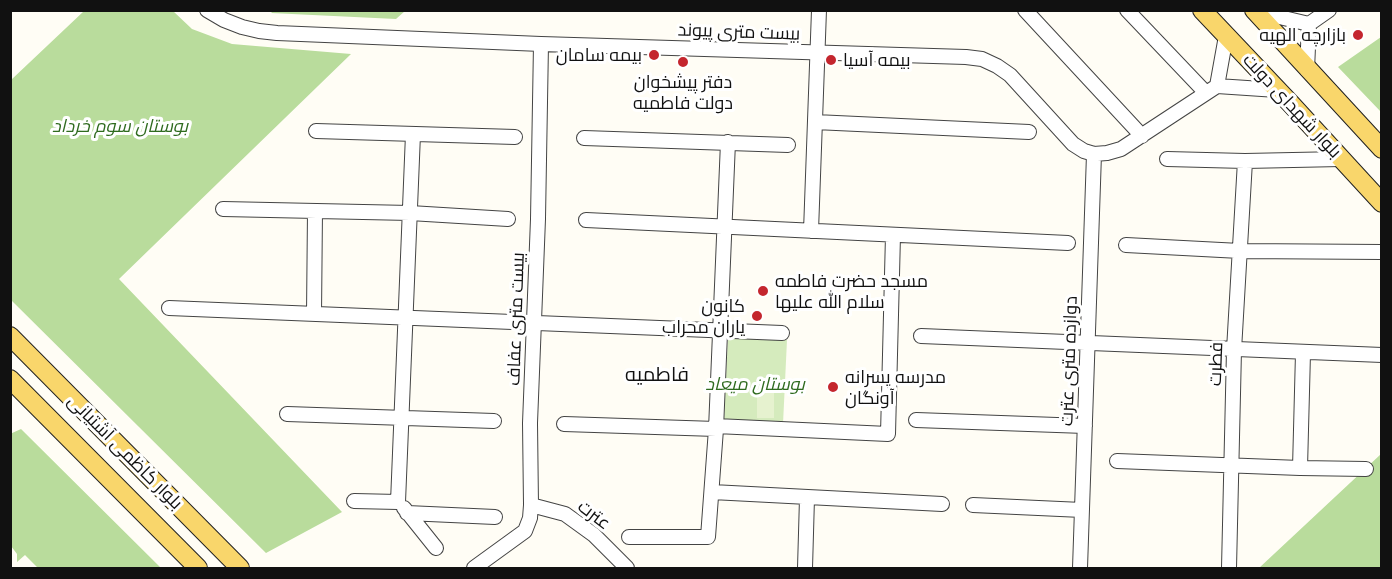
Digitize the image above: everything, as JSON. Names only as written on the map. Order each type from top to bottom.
[{"type":"main road","name":"بلوار شهدای دولت","points":[[1202,10],[1382,203]]},
{"type":"main road","name":"بلوار شهدای دولت","points":[[1254,11],[1382,149]]},
{"type":"main road","name":"بلوار کاظمی آشتیانی","points":[[10,336],[240,568]]},
{"type":"main road","name":"بلوار کاظمی آشتیانی","points":[[10,379],[198,568]]},
{"type":"street","name":"بیست متری پیوند","points":[[207,10],[242,27],[277,33],[982,59],[1010,75],[1073,144],[1094,154]]},
{"type":"street","points":[[811,231],[819,10]]},
{"type":"street","points":[[1025,10],[1142,136]]},
{"type":"street","points":[[1127,10],[1212,90]]},
{"type":"street","points":[[1254,11],[1309,24],[1329,10]]},
{"type":"street","points":[[1308,70],[1309,24]]},
{"type":"street","points":[[1212,90],[1226,36]]},
{"type":"street","name":"بیست متری عفاف","points":[[474,568],[525,531],[530,518],[530,423],[539,196],[541,44]]},
{"type":"street","points":[[1094,154],[1121,149],[1212,90],[1277,90]]},
{"type":"street","points":[[815,122],[1029,132]]},
{"type":"street","points":[[316,131],[515,137]]},
{"type":"street","points":[[413,134],[402,418],[403,507],[436,548]]},
{"type":"street","points":[[585,138],[788,145]]},
{"type":"street","points":[[629,537],[708,537],[721,330],[728,142]]},
{"type":"street","name":"دوازده متری عترت","points":[[1080,568],[1094,154]]},
{"type":"street","points":[[1167,159],[1245,161],[1341,159]]},
{"type":"street","name":"فطرت","points":[[1229,568],[1234,350],[1245,161]]},
{"type":"street","points":[[223,209],[410,213],[508,219]]},
{"type":"street","points":[[314,314],[315,211]]},
{"type":"street","points":[[586,220],[1068,243]]},
{"type":"street","points":[[564,424],[888,434],[893,235]]},
{"type":"street","points":[[1126,245],[1240,252],[1382,252]]},
{"type":"street","points":[[169,308],[782,333]]},
{"type":"street","points":[[921,336],[1382,355]]},
{"type":"street","points":[[1300,468],[1303,353]]},
{"type":"street","points":[[287,414],[494,421]]},
{"type":"street","points":[[916,420],[1085,426]]},
{"type":"street","points":[[1117,461],[1366,469]]},
{"type":"street","points":[[712,492],[942,504]]},
{"type":"street","points":[[805,568],[807,498]]},
{"type":"street","points":[[354,501],[495,517]]},
{"type":"street","name":"عترت","points":[[531,505],[565,514],[594,536],[627,568]]},
{"type":"street","points":[[973,505],[1082,510]]},
{"type":"green space","points":[[274,10],[405,11],[396,19],[271,13]]},
{"type":"green space","name":"بوستان سوم خرداد","points":[[84,11],[173,11],[192,29],[232,44],[351,54],[119,279],[342,512],[266,553],[11,300],[11,80]]},
{"type":"green space","points":[[1381,37],[1381,112],[1338,67]]},
{"type":"green space","name":"بوستان میعاد","points":[[728,337],[787,340],[783,424],[724,421]]},
{"type":"green space","points":[[757,387],[774,387],[774,418],[757,418]]},
{"type":"green space","points":[[21,429],[161,568],[38,568],[25,555],[17,562],[17,554],[11,546],[10,434]]},
{"type":"green space","points":[[1381,454],[1381,568],[1259,568]]},
{"type":"place","name":"بازارچه الهیه","points":[[1358,35]]},
{"type":"place","name":"بیمه سامان","points":[[654,55]]},
{"type":"place","name":"بیمه آسیا","points":[[831,60]]},
{"type":"place","name":"دفتر پیشخوان دولت فاطمیه","points":[[683,62]]},
{"type":"place","name":"مسجد حضرت فاطمه سلام الله علیها","points":[[763,291]]},
{"type":"place","name":"کانون یاران محراب","points":[[757,316]]},
{"type":"place","name":"مدرسه پسرانه آونگان","points":[[833,387]]},
{"type":"district","name":"فاطمیه","points":[[657,375]]}]
